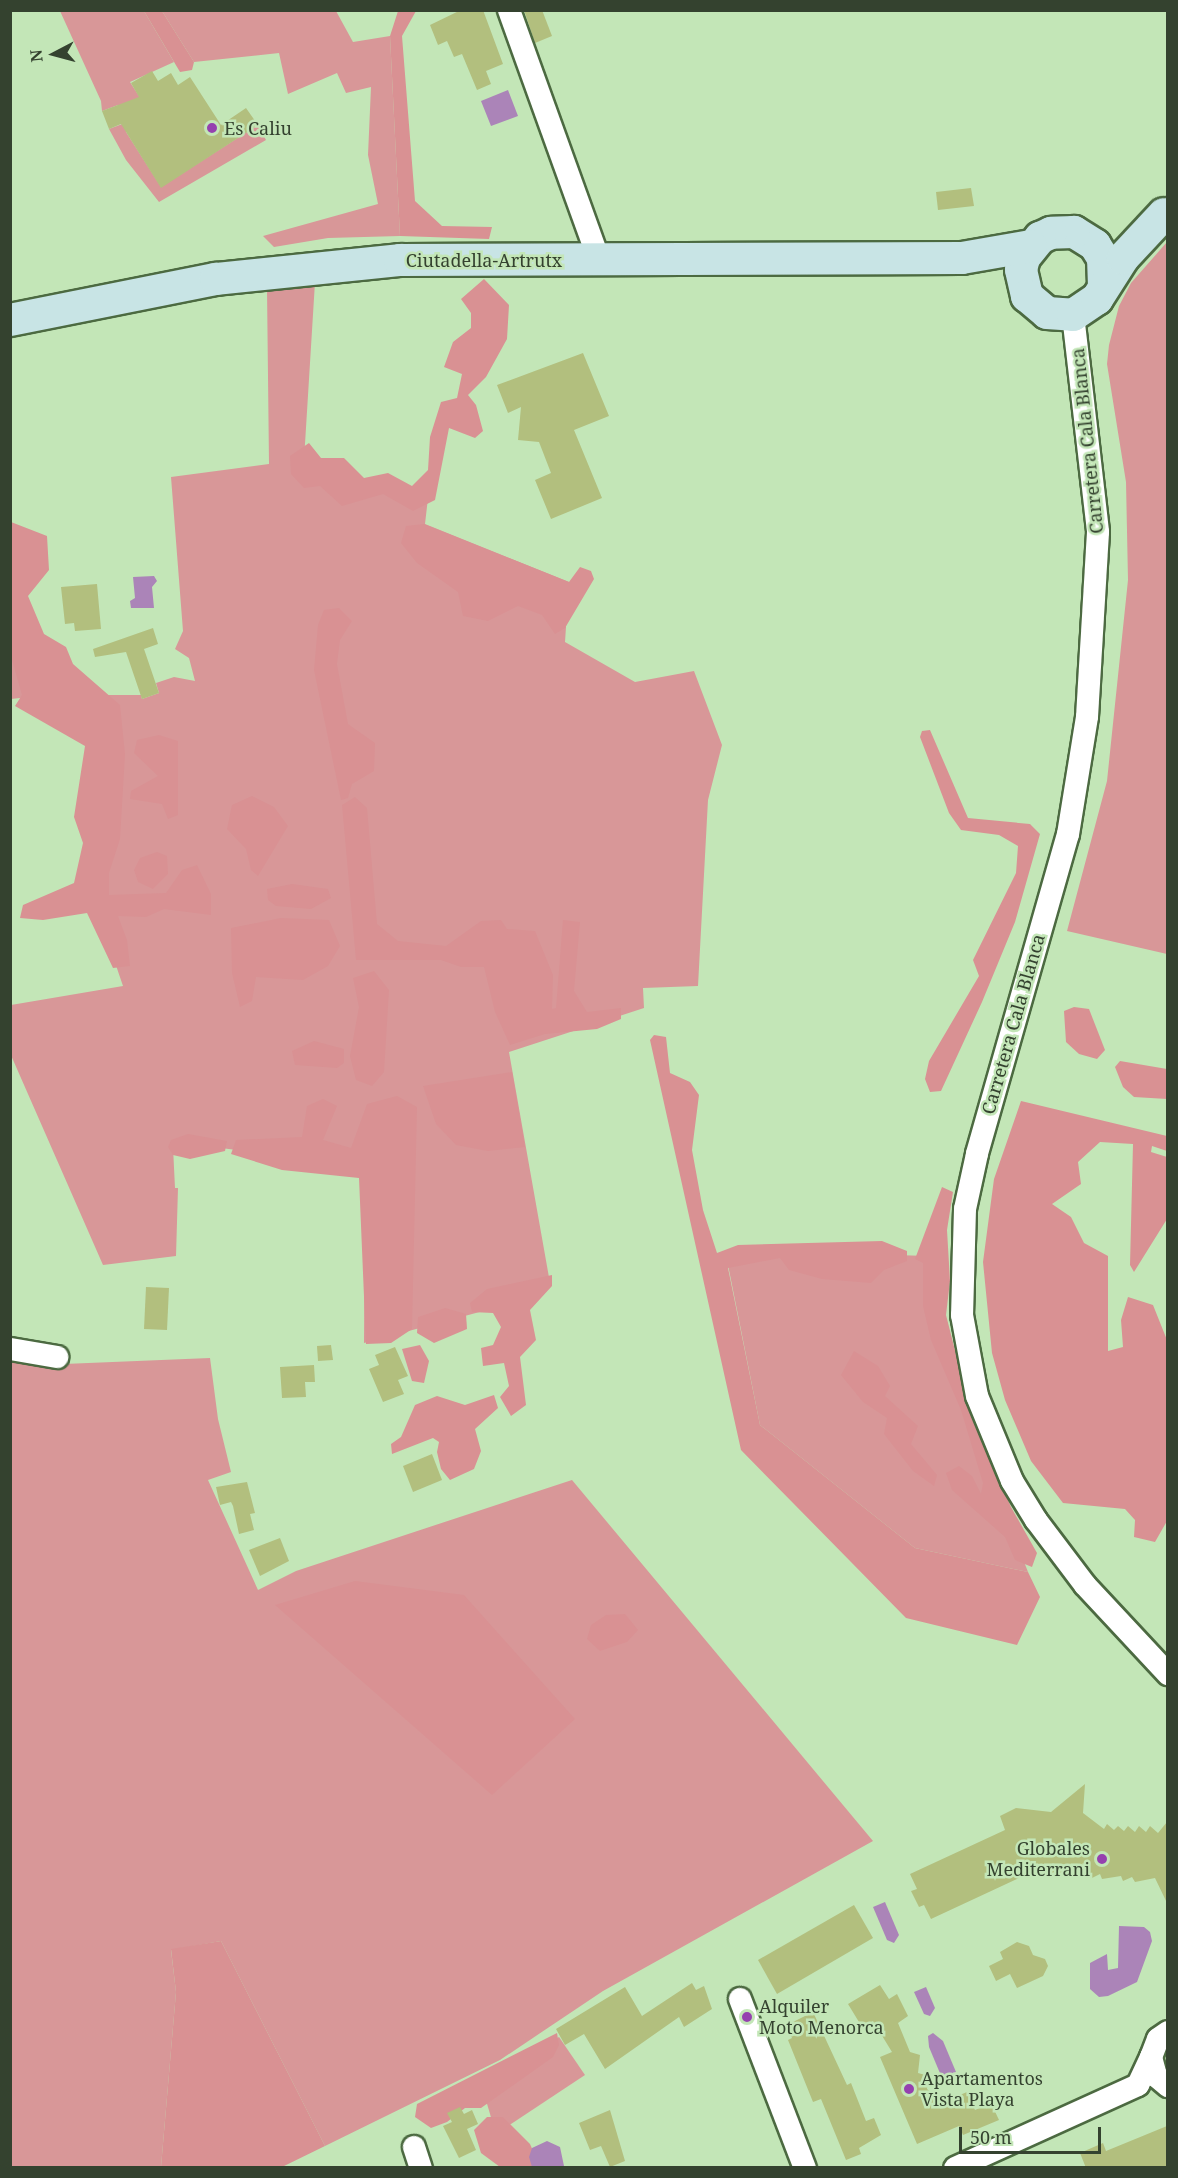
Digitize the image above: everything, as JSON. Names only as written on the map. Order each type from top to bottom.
[{"type":"main road","points":[[962,258],[1031,246],[1051,233],[1063,231],[1084,236],[1117,233],[1166,213]]},
{"type":"main road","points":[[1031,246],[1021,270],[1022,284],[1027,296],[1047,313],[1073,315],[1087,309],[1123,258],[1166,213]]},
{"type":"main road","points":[[1084,236],[1103,258],[1104,286]]},
{"type":"main road","name":"Ciutadella-Artrutx","points":[[10,320],[260,272],[400,260],[962,258]]},
{"type":"main road","points":[[962,258],[1022,284]]},
{"type":"street","points":[[509,10],[599,260]]},
{"type":"street","name":"Carretera Cala Blanca","points":[[1073,315],[1098,532],[1085,740],[1068,834],[976,1154],[965,1209],[962,1315],[977,1396],[1012,1481],[1036,1520],[1085,1585],[1167,1674]]},
{"type":"street","points":[[10,1349],[57,1357]]},
{"type":"street","points":[[740,1999],[805,2168]]},
{"type":"street","points":[[955,2168],[1138,2085],[1158,2039],[1167,2032]]},
{"type":"street","points":[[1151,2058],[1156,2076],[1167,2086]]},
{"type":"shaded area","points":[[60,11],[144,11],[174,62],[130,82],[151,115],[126,132],[161,187],[258,125],[266,140],[159,202],[126,160],[109,129],[125,123],[118,105],[102,111],[101,101]]},
{"type":"shaded area","points":[[144,11],[162,11],[194,62],[192,70],[180,72]]},
{"type":"shaded area","points":[[162,11],[336,11],[353,42],[390,36],[400,236],[328,238],[274,247],[263,236],[378,204],[368,155],[371,87],[346,93],[337,73],[288,94],[279,53],[194,62]]},
{"type":"shaded area","points":[[398,11],[416,11],[402,36],[415,201],[442,226],[492,227],[489,239],[400,236],[390,36]]},
{"type":"shaded area","points":[[508,90],[518,116],[491,126],[481,101]]},
{"type":"shaded area","points":[[1167,242],[1167,954],[1067,931],[1107,781],[1128,580],[1126,482],[1107,364],[1109,345],[1119,306],[1131,283]]},
{"type":"shaded area","points":[[484,279],[509,305],[507,339],[486,377],[468,395],[476,405],[483,431],[475,438],[449,428],[435,500],[413,511],[383,494],[342,506],[320,486],[304,488],[291,474],[290,456],[309,443],[321,458],[344,458],[364,478],[388,473],[412,486],[428,470],[430,437],[441,402],[457,398],[462,374],[444,367],[453,342],[471,328],[471,313],[461,299]]},
{"type":"shaded area","points":[[315,282],[304,460],[428,498],[425,524],[569,582],[565,642],[635,682],[694,671],[722,745],[708,800],[698,986],[643,988],[644,1008],[509,1052],[550,1283],[487,1310],[364,1343],[365,1166],[221,1148],[173,1147],[175,1188],[178,1188],[176,1256],[103,1265],[10,1053],[11,1005],[123,986],[93,898],[101,721],[29,697],[11,699],[10,600],[89,695],[141,695],[142,699],[159,693],[156,683],[174,677],[195,681],[189,658],[175,649],[183,631],[171,477],[269,464],[267,289]]},
{"type":"shaded area","points":[[11,522],[47,536],[49,570],[28,596],[44,634],[66,647],[73,664],[120,705],[125,754],[120,839],[109,873],[109,895],[166,893],[182,870],[197,865],[211,894],[211,915],[164,909],[146,917],[118,916],[127,940],[130,966],[113,968],[87,913],[43,920],[20,918],[23,905],[74,883],[83,843],[74,817],[85,746],[15,706],[22,695],[11,656]]},
{"type":"shaded area","points":[[424,524],[569,582],[580,567],[591,571],[594,579],[565,628],[555,634],[542,615],[518,606],[488,621],[463,616],[458,592],[417,563],[401,543],[406,526]]},
{"type":"shaded area","points":[[154,576],[157,581],[152,587],[154,608],[131,608],[130,601],[135,598],[133,577]]},
{"type":"shaded area","points":[[339,608],[352,621],[340,640],[337,664],[348,724],[375,743],[374,771],[352,784],[348,798],[341,800],[314,670],[318,625],[324,610]]},
{"type":"shaded area","points":[[930,730],[968,818],[1030,824],[1040,834],[1015,922],[982,1002],[941,1091],[930,1092],[925,1079],[929,1061],[979,976],[973,960],[1016,873],[1018,846],[999,835],[961,830],[949,813],[920,737],[922,731]]},
{"type":"shaded area","points":[[159,735],[178,741],[178,815],[168,819],[162,804],[130,799],[131,791],[158,776],[134,753],[137,740]]},
{"type":"shaded area","points":[[252,796],[274,807],[288,826],[258,876],[251,870],[246,849],[227,829],[232,805]]},
{"type":"shaded area","points":[[355,797],[367,808],[377,924],[398,941],[446,946],[481,921],[501,920],[507,929],[535,931],[553,975],[552,1009],[556,1008],[563,920],[580,922],[574,991],[587,1012],[621,1008],[621,1019],[597,1029],[545,1034],[510,1045],[495,1012],[484,967],[461,967],[441,960],[356,960],[342,805]]},
{"type":"shaded area","points":[[157,852],[167,856],[168,874],[153,889],[138,882],[134,870],[140,858]]},
{"type":"shaded area","points":[[292,884],[328,889],[331,898],[311,909],[276,906],[268,900],[267,889]]},
{"type":"shaded area","points":[[281,918],[329,920],[340,946],[328,966],[303,980],[256,977],[252,1001],[240,1007],[232,973],[231,928]]},
{"type":"shaded area","points":[[374,971],[389,990],[384,1072],[372,1086],[356,1080],[350,1056],[359,1007],[353,978]]},
{"type":"shaded area","points":[[1074,1007],[1089,1009],[1105,1050],[1097,1059],[1079,1054],[1066,1042],[1064,1011]]},
{"type":"shaded area","points":[[654,1035],[666,1037],[670,1073],[690,1082],[699,1095],[692,1150],[703,1210],[717,1253],[738,1245],[882,1241],[907,1251],[907,1261],[884,1270],[871,1283],[822,1279],[789,1270],[780,1258],[728,1268],[760,1425],[915,1548],[1028,1572],[1040,1597],[1017,1645],[906,1618],[741,1450],[650,1040]]},
{"type":"shaded area","points":[[314,1041],[344,1049],[344,1063],[337,1068],[295,1065],[292,1051]]},
{"type":"shaded area","points":[[1120,1061],[1167,1069],[1167,1099],[1134,1097],[1123,1087],[1115,1067]]},
{"type":"shaded area","points":[[512,1072],[525,1147],[488,1151],[456,1145],[436,1124],[423,1086]]},
{"type":"shaded area","points":[[397,1096],[417,1107],[412,1329],[391,1343],[366,1344],[359,1178],[282,1170],[231,1154],[236,1140],[302,1137],[307,1106],[323,1099],[337,1106],[323,1140],[351,1148],[367,1104]]},
{"type":"shaded area","points":[[1021,1101],[1167,1136],[1167,1151],[1152,1146],[1151,1152],[1167,1157],[1167,1219],[1134,1272],[1130,1265],[1133,1144],[1100,1142],[1078,1162],[1081,1184],[1052,1204],[1071,1217],[1084,1243],[1108,1256],[1108,1351],[1123,1347],[1121,1320],[1128,1297],[1153,1305],[1167,1340],[1167,1521],[1155,1542],[1134,1537],[1135,1520],[1125,1509],[1063,1503],[1031,1461],[1005,1400],[992,1353],[983,1262],[994,1179]]},
{"type":"shaded area","points":[[188,1134],[227,1141],[225,1151],[190,1159],[173,1155],[168,1147],[171,1140]]},
{"type":"shaded area","points":[[942,1187],[953,1192],[947,1230],[950,1281],[946,1315],[973,1421],[1011,1507],[1037,1553],[1032,1567],[1015,1560],[1005,1537],[952,1490],[946,1473],[959,1466],[972,1476],[981,1494],[983,1483],[961,1410],[931,1340],[923,1306],[923,1263],[915,1259]]},
{"type":"shaded area","points":[[725,1250],[928,1256],[928,1314],[1028,1572],[915,1548],[760,1425]]},
{"type":"shaded area","points":[[552,1275],[552,1286],[530,1310],[536,1340],[520,1357],[526,1405],[511,1416],[500,1397],[509,1386],[504,1363],[483,1366],[481,1348],[493,1345],[501,1327],[493,1313],[472,1312],[470,1303],[487,1289]]},
{"type":"shaded area","points":[[445,1308],[466,1314],[467,1329],[434,1343],[417,1333],[418,1317]]},
{"type":"shaded area","points":[[420,1345],[429,1361],[424,1383],[412,1381],[402,1349]]},
{"type":"shaded area","points":[[854,1351],[878,1366],[890,1386],[885,1396],[918,1426],[911,1444],[937,1475],[934,1486],[913,1471],[884,1434],[887,1418],[863,1402],[841,1375]]},
{"type":"shaded area","points":[[10,1358],[42,1361],[54,1370],[64,1364],[210,1358],[218,1419],[231,1472],[208,1480],[258,1590],[296,1571],[572,1480],[873,1841],[603,1991],[500,2060],[325,2146],[221,1941],[171,1950],[176,1992],[161,2167],[11,2167]]},
{"type":"shaded area","points":[[494,1395],[498,1408],[475,1429],[481,1451],[474,1469],[450,1480],[441,1469],[437,1452],[439,1442],[433,1438],[392,1454],[391,1444],[401,1437],[415,1405],[437,1396],[465,1405]]},
{"type":"shaded area","points":[[355,1581],[464,1595],[575,1719],[492,1795],[275,1605]]},
{"type":"shaded area","points":[[625,1614],[638,1630],[627,1642],[600,1651],[587,1639],[591,1625],[606,1615]]},
{"type":"shaded area","points":[[885,1902],[899,1935],[894,1943],[887,1940],[873,1907]]},
{"type":"shaded area","points":[[1119,1926],[1144,1927],[1150,1932],[1152,1941],[1137,1982],[1108,1996],[1099,1997],[1090,1989],[1090,1963],[1107,1954],[1108,1970],[1118,1968]]},
{"type":"shaded area","points":[[221,1941],[325,2146],[282,2167],[161,2167],[176,1992],[171,1949]]},
{"type":"shaded area","points":[[926,1987],[935,2008],[930,2016],[924,2014],[914,1992]]},
{"type":"shaded area","points":[[557,2033],[559,2045],[553,2057],[481,2108],[465,2108],[447,2122],[431,2128],[415,2117],[417,2104]]},
{"type":"shaded area","points":[[933,2033],[943,2041],[956,2072],[942,2078],[929,2047],[928,2036]]},
{"type":"shaded area","points":[[559,2037],[585,2075],[496,2134],[482,2087]]},
{"type":"shaded area","points":[[487,2117],[503,2117],[530,2144],[537,2160],[533,2167],[500,2167],[481,2153],[474,2130]]},
{"type":"shaded area","points":[[547,2141],[560,2147],[564,2166],[573,2167],[532,2167],[529,2157],[532,2148]]},
{"type":"building","points":[[461,10],[483,10],[503,64],[486,71],[491,84],[477,90],[462,54],[454,57],[447,41],[438,45],[430,25]]},
{"type":"building","points":[[524,10],[542,10],[552,36],[535,43]]},
{"type":"building","points":[[152,71],[158,81],[171,73],[178,85],[190,77],[221,125],[246,108],[258,125],[161,188],[121,124],[109,129],[102,111],[139,97],[131,83]]},
{"type":"building","points":[[971,188],[974,206],[938,210],[936,192]]},
{"type":"building","points":[[583,353],[609,416],[574,430],[602,498],[551,519],[535,480],[551,473],[539,442],[518,440],[521,407],[508,413],[497,385]]},
{"type":"building","points":[[97,584],[101,629],[75,631],[74,623],[65,624],[61,587]]},
{"type":"building","points":[[153,628],[158,644],[144,649],[159,693],[142,699],[126,652],[95,657],[93,649]]},
{"type":"building","points":[[146,1287],[169,1288],[167,1330],[144,1329]]},
{"type":"building","points":[[331,1345],[333,1360],[318,1361],[317,1346]]},
{"type":"building","points":[[395,1347],[408,1376],[398,1380],[404,1394],[383,1402],[369,1369],[379,1365],[375,1355]]},
{"type":"building","points":[[314,1365],[315,1382],[305,1382],[306,1397],[282,1398],[280,1367]]},
{"type":"building","points":[[432,1454],[442,1480],[413,1492],[403,1466]]},
{"type":"building","points":[[247,1482],[255,1513],[250,1514],[254,1530],[239,1534],[233,1506],[231,1502],[220,1505],[216,1487]]},
{"type":"building","points":[[280,1538],[289,1561],[260,1576],[249,1550]]},
{"type":"building","name":"Globales Mediterrani","points":[[1085,1784],[1083,1813],[1104,1829],[1107,1824],[1114,1830],[1118,1826],[1124,1831],[1128,1826],[1135,1832],[1139,1826],[1146,1832],[1150,1826],[1158,1833],[1167,1822],[1167,1903],[1155,1878],[1135,1882],[1132,1877],[1123,1881],[1121,1876],[1102,1879],[1100,1874],[1092,1878],[1090,1873],[1081,1877],[1078,1872],[1071,1876],[1068,1872],[1059,1876],[1057,1871],[1049,1875],[1046,1870],[1038,1874],[1036,1870],[931,1919],[924,1905],[919,1907],[911,1891],[917,1889],[910,1874],[1005,1830],[1000,1816],[1016,1808],[1051,1812]]},
{"type":"building","points":[[854,1905],[873,1938],[777,1994],[758,1960]]},
{"type":"building","points":[[1017,1942],[1029,1946],[1033,1955],[1045,1959],[1048,1966],[1043,1976],[1017,1988],[1010,1974],[996,1981],[989,1966],[1003,1959],[1000,1952]]},
{"type":"building","points":[[692,1983],[696,1990],[704,1986],[712,2009],[684,2027],[679,2017],[605,2069],[584,2034],[565,2045],[556,2029],[625,1987],[642,2016]]},
{"type":"building","points":[[880,1985],[889,1999],[897,1994],[908,2016],[898,2023],[910,2052],[920,2055],[918,2073],[929,2076],[927,2089],[943,2102],[967,2092],[975,2110],[991,2103],[999,2120],[963,2135],[959,2126],[917,2144],[880,2057],[892,2052],[873,2021],[862,2027],[848,2004]]},
{"type":"building","points":[[813,2012],[847,2085],[851,2083],[866,2121],[874,2118],[881,2135],[859,2148],[861,2154],[846,2160],[821,2099],[813,2102],[788,2040],[792,2038],[787,2025]]},
{"type":"building","points":[[460,2107],[464,2114],[472,2110],[478,2124],[467,2129],[476,2150],[459,2158],[443,2126],[452,2122],[447,2113]]},
{"type":"building","points":[[610,2110],[625,2161],[610,2167],[601,2146],[590,2150],[579,2123]]},
{"type":"building","points":[[1167,2126],[1167,2168],[1086,2168],[1080,2153],[1103,2143],[1106,2151]]},
{"type":"place","name":"Es Caliu","points":[[212,128]]},
{"type":"place","name":"Globales Mediterrani","points":[[1102,1859]]},
{"type":"place","name":"Alquiler Moto Menorca","points":[[747,2017]]},
{"type":"place","name":"Apartamentos Vista Playa","points":[[909,2089]]}]
